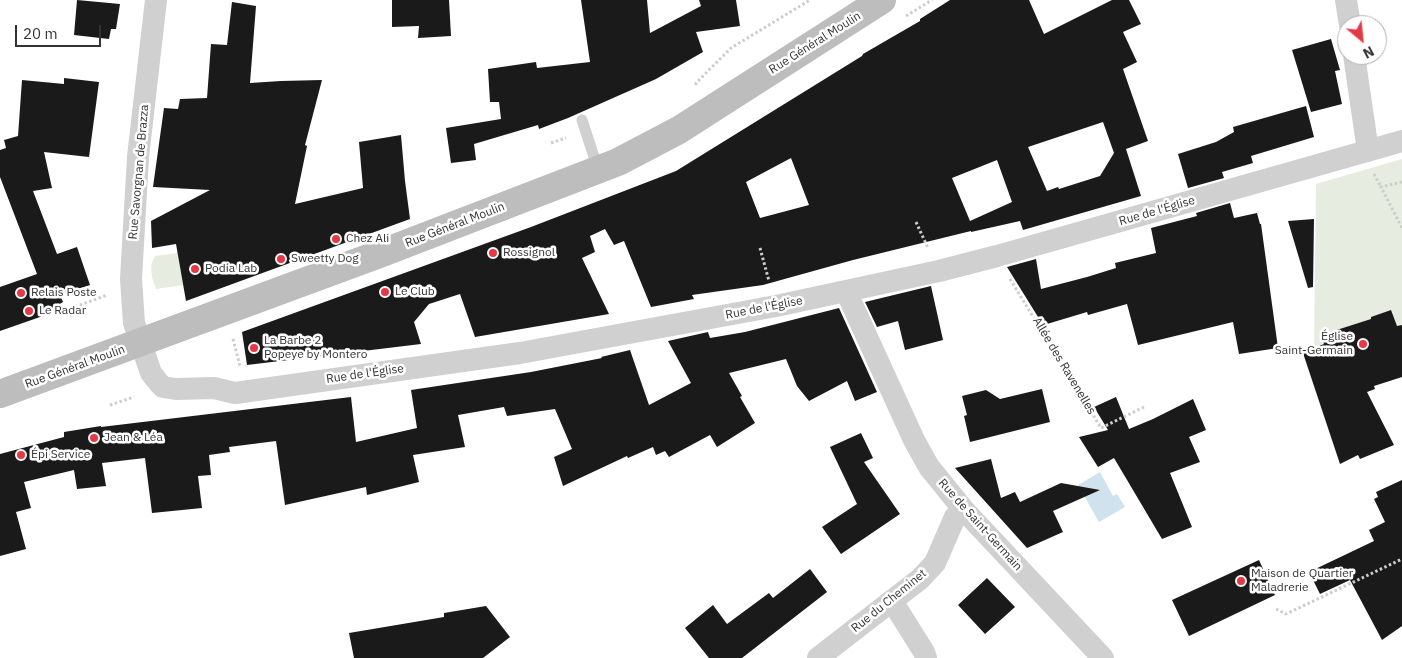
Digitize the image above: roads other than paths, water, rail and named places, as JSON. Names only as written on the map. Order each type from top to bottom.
[{"type":"main road","name":"Rue Général Moulin","points":[[0,394],[382,253],[618,162],[679,130],[882,0]]},
{"type":"street","name":"Rue Savorgnan de Brazza","points":[[141,343],[134,323],[131,280],[138,157],[156,0]]},
{"type":"street","points":[[1346,0],[1348,15]]},
{"type":"street","points":[[1355,65],[1368,151]]},
{"type":"street","name":"Rue de l'Église","points":[[141,343],[151,373],[163,387],[176,389],[214,388],[235,392],[520,353],[767,308],[938,271],[1402,141]]},
{"type":"street","name":"Rue de Saint-Germain","points":[[847,291],[914,440],[929,467],[963,509],[1103,658]]},
{"type":"street","name":"Rue du Cheminet","points":[[818,658],[920,579],[935,563],[955,517],[963,509]]},
{"type":"street","points":[[892,601],[926,658]]},
{"type":"lane","points":[[582,120],[598,169]]},
{"type":"water","points":[[1100,472],[1113,496],[1117,494],[1125,507],[1099,522],[1078,485]]},
{"type":"place","name":"Chez Ali","points":[[336,239]]},
{"type":"place","name":"Rossignol","points":[[493,253]]},
{"type":"place","name":"Sweetty Dog","points":[[281,259]]},
{"type":"place","name":"Podia Lab","points":[[195,269]]},
{"type":"place","name":"Le Club","points":[[385,292]]},
{"type":"place","name":"Relais Poste","points":[[21,293]]},
{"type":"place","name":"Le Radar","points":[[29,311]]},
{"type":"place","name":"Église Saint-Germain","points":[[1363,344]]},
{"type":"place","name":"La Barbe 2 Popeye by Montero","points":[[254,348]]},
{"type":"place","name":"Jean & Léa","points":[[94,438]]},
{"type":"place","name":"Épi Service","points":[[21,455]]},
{"type":"place","name":"Maison de Quartier Maladrerie","points":[[1241,581]]}]
